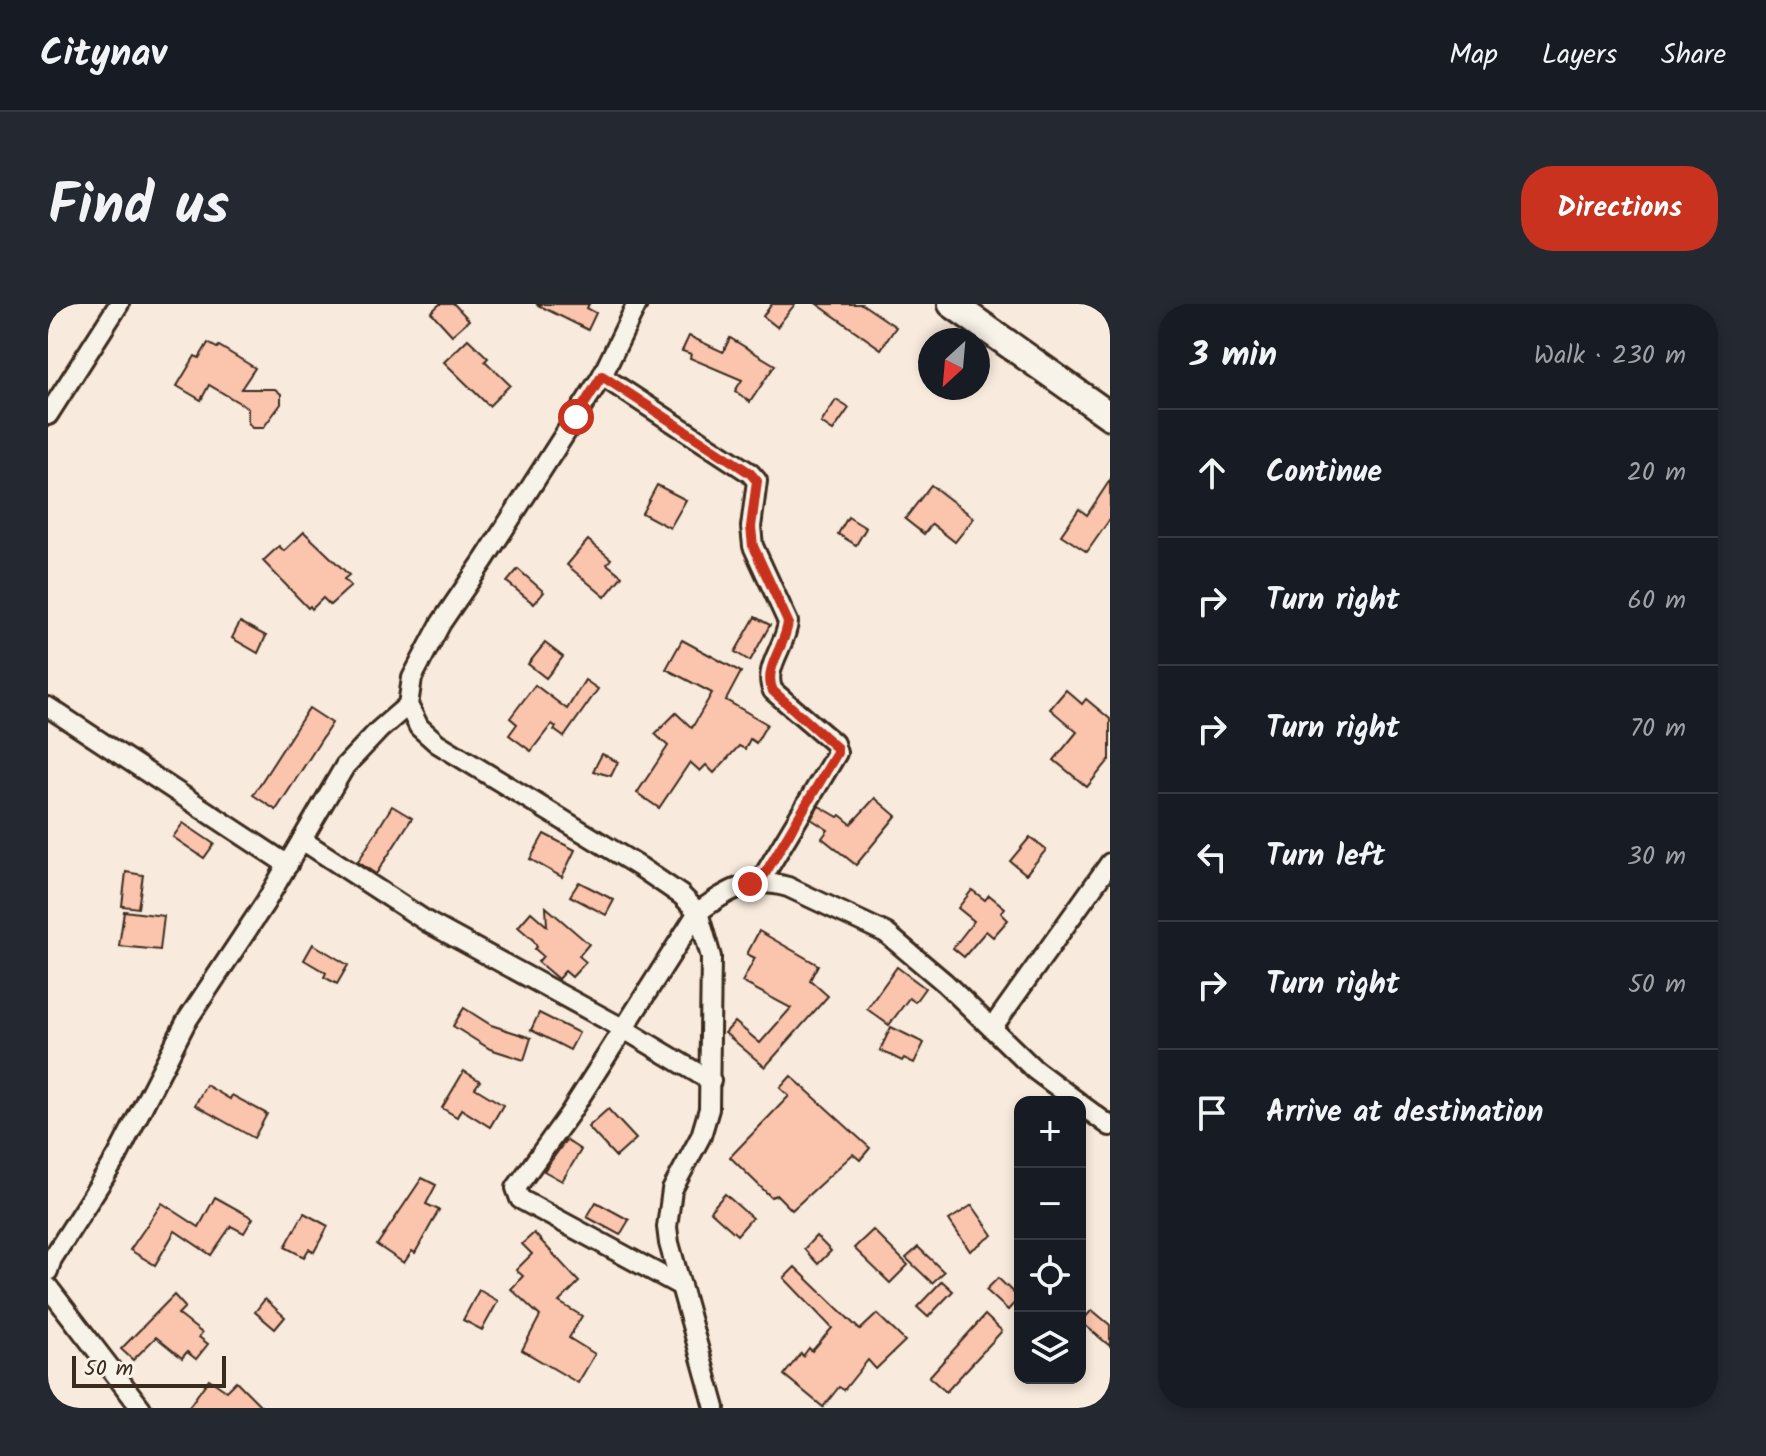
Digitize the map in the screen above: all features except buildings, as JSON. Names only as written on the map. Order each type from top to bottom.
[{"type":"street","points":[[48,415],[119,304]]},
{"type":"street","points":[[637,304],[602,376],[441,623],[412,678],[408,705],[419,727],[437,743],[640,867],[681,895],[698,912],[711,957],[709,1109],[701,1136],[672,1190],[669,1243],[715,1408]]},
{"type":"street","points":[[952,304],[1110,416]]},
{"type":"street","points":[[602,376],[750,473],[757,481],[751,527],[753,546],[788,622],[787,634],[769,674],[769,682],[773,691],[837,748],[837,753],[760,882]]},
{"type":"street","points":[[48,1271],[52,1259],[117,1157],[186,1022],[288,865],[345,766],[408,705]]},
{"type":"street","points":[[48,707],[288,865]]},
{"type":"street","points":[[302,840],[429,923],[624,1029],[711,1081]]},
{"type":"street","points":[[992,1028],[1110,863]]},
{"type":"street","points":[[681,1286],[520,1199],[516,1192],[517,1184],[570,1113],[698,912],[724,894],[760,882],[788,887],[886,933],[921,961],[1035,1070],[1070,1096]]},
{"type":"street","points":[[1086,1108],[1110,1126]]},
{"type":"street","points":[[48,1287],[141,1408]]},
{"type":"route","points":[[576,417],[602,376],[750,473],[757,481],[751,527],[753,546],[788,622],[787,634],[769,674],[769,682],[773,691],[834,743],[837,753],[760,882],[750,884]]}]
